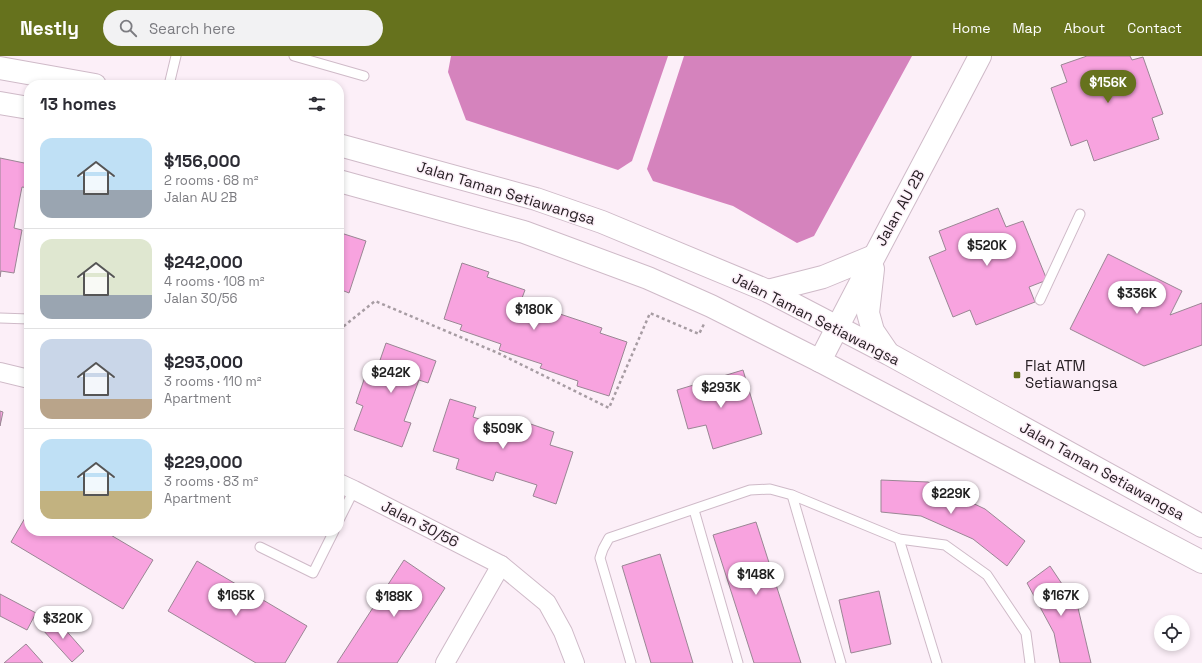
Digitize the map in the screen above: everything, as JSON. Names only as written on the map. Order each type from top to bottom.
[{"type":"main road","name":"Jalan AU 2B","points":[[820,361],[980,56]]},
{"type":"main road","points":[[0,68],[67,80]]},
{"type":"main road","points":[[0,103],[24,107]]},
{"type":"main road","name":"Jalan Taman Setiawangsa","points":[[344,146],[536,199],[602,222],[768,291],[889,354],[1202,526]]},
{"type":"main road","points":[[344,182],[524,232],[648,278],[711,306],[820,361],[1202,562]]},
{"type":"main road","points":[[768,291],[823,277],[874,256],[868,313],[874,331],[889,354]]},
{"type":"street","points":[[0,372],[24,378]]},
{"type":"street","name":"Jalan 30/56","points":[[347,487],[501,565],[547,603],[563,632],[575,663]]},
{"type":"street","points":[[445,663],[501,565]]},
{"type":"lane","points":[[170,80],[176,56]]},
{"type":"lane","points":[[294,56],[364,76]]},
{"type":"lane","points":[[1040,300],[1080,214]]},
{"type":"lane","points":[[0,318],[24,318]]},
{"type":"lane","points":[[344,499],[347,487]]},
{"type":"lane","points":[[631,663],[600,558],[609,538],[750,490],[770,490],[792,495],[899,539],[945,545],[987,575],[1026,633],[1030,663]]},
{"type":"lane","points":[[792,495],[841,663]]},
{"type":"lane","points":[[694,510],[738,663]]},
{"type":"lane","points":[[260,547],[313,572],[331,536]]},
{"type":"lane","points":[[899,539],[937,663]]},
{"type":"path","points":[[344,326],[375,301],[498,353],[609,408],[650,313],[699,334]]},
{"type":"shaded area","points":[[451,56],[668,56],[632,161],[618,170],[466,120],[448,72]]},
{"type":"shaded area","points":[[684,56],[912,56],[814,236],[797,243],[733,206],[653,181],[647,169]]},
{"type":"building","points":[[1087,56],[1130,56],[1132,60],[1143,57],[1163,114],[1152,118],[1159,139],[1094,161],[1087,140],[1071,146],[1051,88],[1067,82],[1061,65]]},
{"type":"building","points":[[0,158],[24,163],[24,187],[22,187],[14,228],[22,230],[14,273],[1,271],[0,277]]},
{"type":"building","points":[[998,208],[1006,227],[1023,221],[1047,280],[1029,287],[1035,302],[976,325],[970,310],[953,317],[929,257],[946,250],[939,231]]},
{"type":"building","points":[[344,234],[366,241],[349,293],[344,291]]},
{"type":"building","points":[[1108,254],[1182,291],[1170,315],[1202,303],[1202,345],[1144,366],[1070,329]]},
{"type":"building","points":[[462,263],[489,272],[487,277],[525,290],[522,298],[558,309],[557,313],[602,328],[600,333],[627,342],[609,396],[577,386],[578,381],[540,368],[542,364],[499,350],[501,344],[460,330],[462,325],[444,319]]},
{"type":"building","points":[[386,343],[436,361],[428,383],[419,380],[404,421],[411,423],[402,447],[354,430],[363,406],[356,403],[370,362],[378,366]]},
{"type":"building","points":[[743,370],[762,434],[713,449],[706,425],[688,429],[677,390]]},
{"type":"building","points":[[450,399],[476,407],[473,417],[510,429],[513,418],[554,432],[550,445],[573,452],[556,504],[533,496],[537,485],[496,472],[493,481],[456,469],[459,459],[433,451]]},
{"type":"building","points":[[0,411],[3,412],[0,426]]},
{"type":"building","points":[[881,480],[928,482],[985,509],[1025,541],[1007,566],[973,539],[921,516],[881,512]]},
{"type":"building","points":[[24,520],[24,536],[112,536],[153,560],[123,609],[11,542]]},
{"type":"building","points":[[756,522],[801,663],[754,663],[713,535]]},
{"type":"building","points":[[660,554],[693,663],[651,663],[622,566]]},
{"type":"building","points":[[404,560],[445,588],[397,663],[337,663]]},
{"type":"building","points":[[197,561],[307,626],[285,663],[256,663],[168,611]]},
{"type":"building","points":[[1050,566],[1078,608],[1091,663],[1060,663],[1054,633],[1027,583]]},
{"type":"building","points":[[879,591],[891,644],[851,653],[839,600]]},
{"type":"building","points":[[0,594],[36,613],[27,630],[0,616]]},
{"type":"building","points":[[55,618],[84,651],[72,662],[42,629]]},
{"type":"building","points":[[26,644],[43,663],[4,663]]},
{"type":"place","name":"Flat ATM Setiawangsa","points":[[1017,375]]}]
